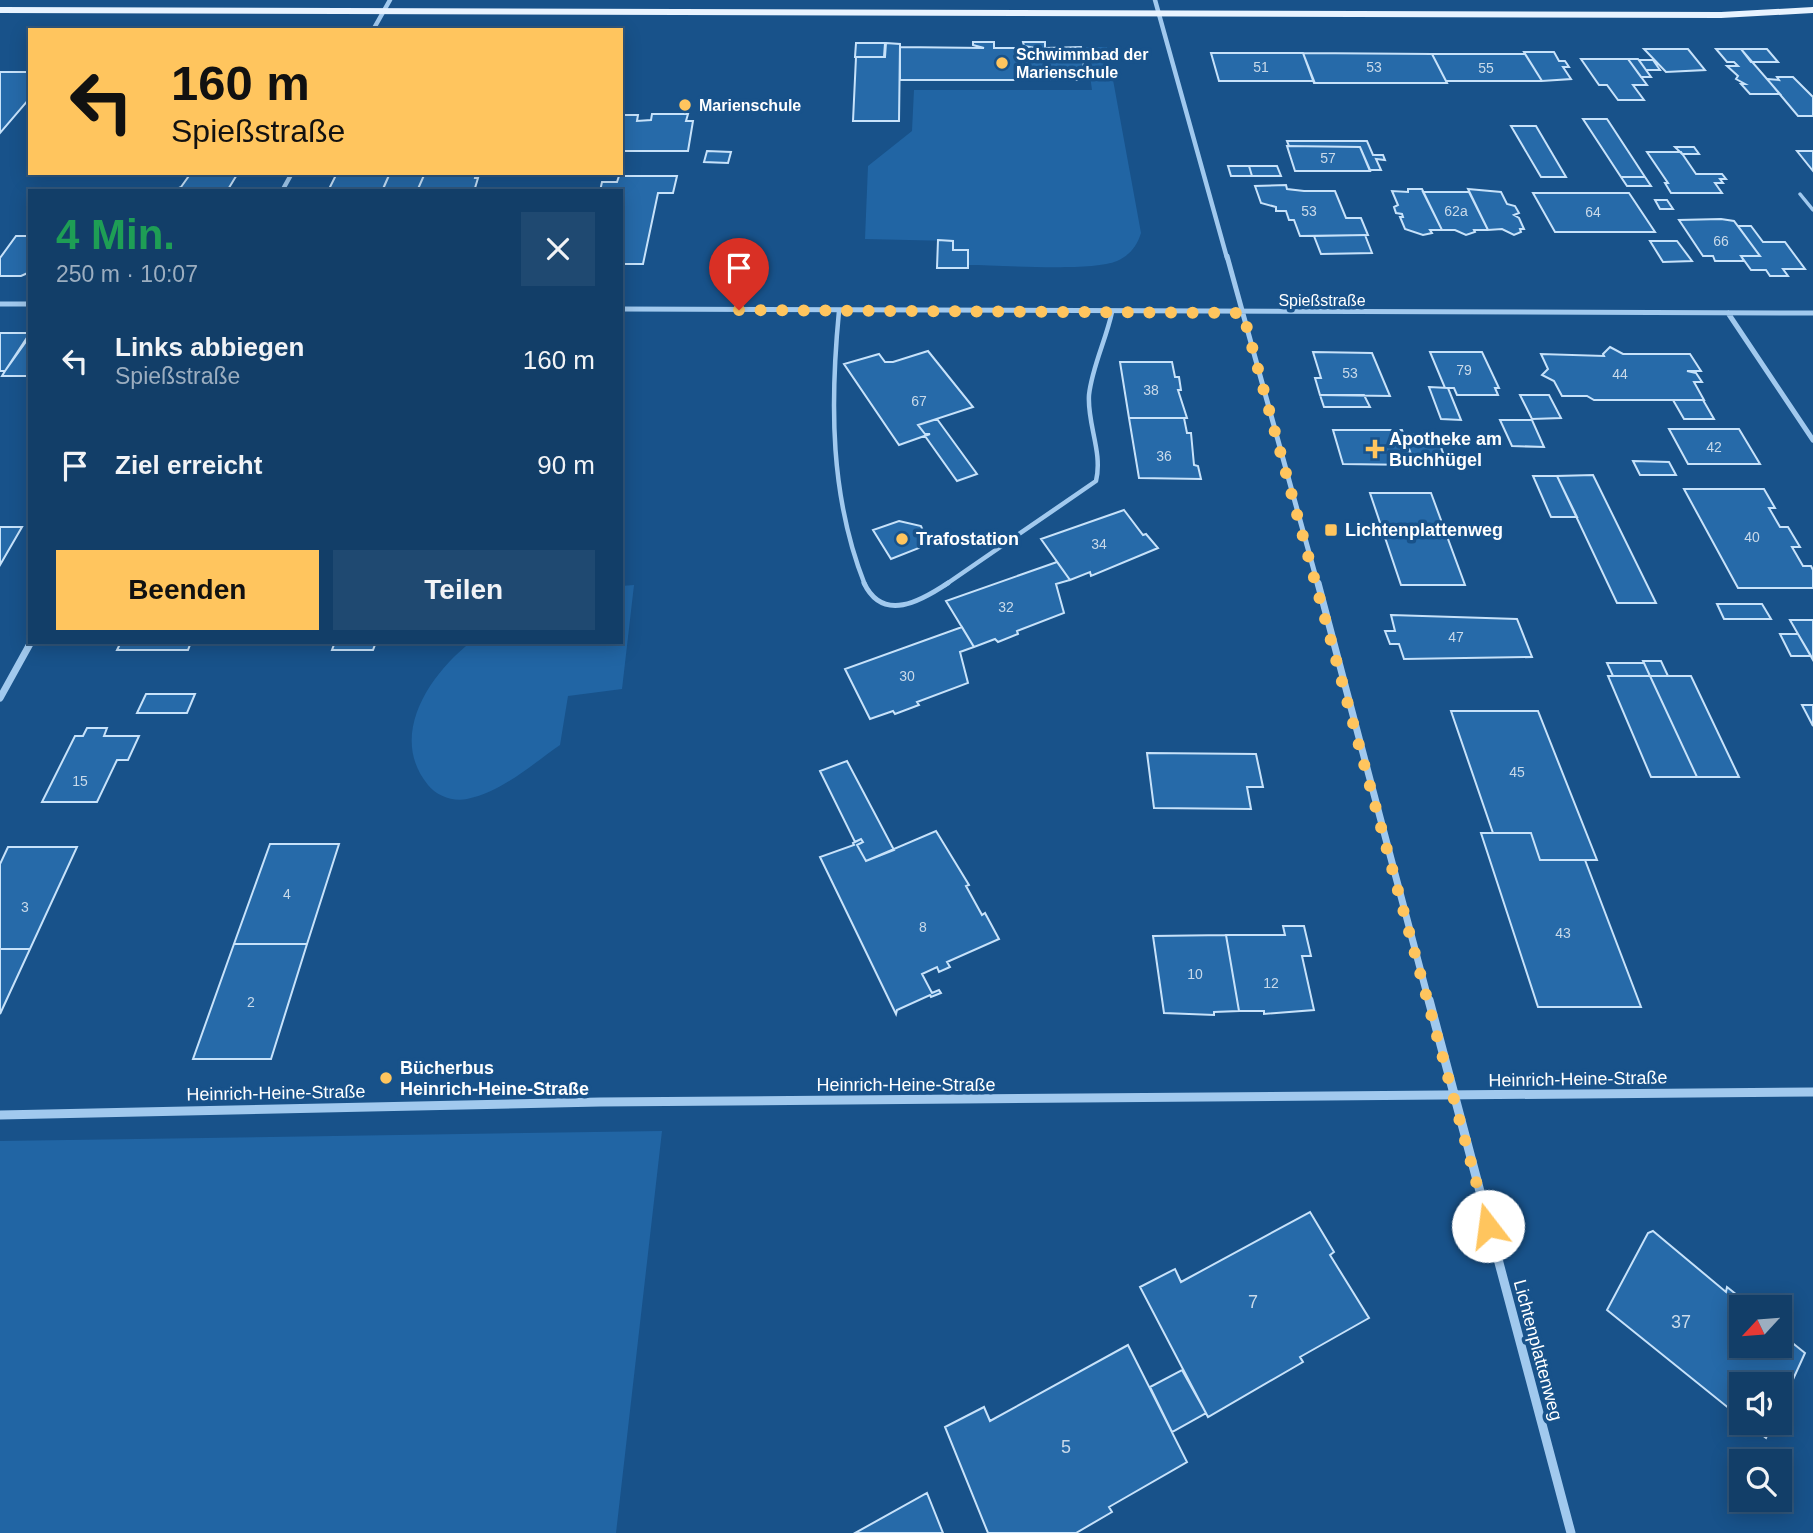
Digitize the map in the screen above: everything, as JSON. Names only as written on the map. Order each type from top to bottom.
[{"type":"main road","points":[[1721,15],[1813,9]]},
{"type":"main road","points":[[0,10],[1721,15],[1813,21]]},
{"type":"street","points":[[374,28],[390,0]]},
{"type":"street","name":"Lichtenplattenweg","points":[[1155,0],[1306,539],[1571,1533]]},
{"type":"street","points":[[0,304],[28,304]]},
{"type":"street","name":"Spießstraße","points":[[623,309],[1813,313]]},
{"type":"street","points":[[1728,313],[1813,440]]},
{"type":"street","points":[[0,698],[30,644]]},
{"type":"street","name":"Heinrich-Heine-Straße","points":[[0,1115],[613,1102],[1453,1097],[1813,1091]]},
{"type":"lane","points":[[1800,194],[1813,209]]},
{"type":"lane","points":[[839,311],[832,411],[844,519],[866,587],[878,602],[894,607],[913,604],[932,594],[1097,481],[1099,463],[1091,437],[1088,404],[1092,375],[1105,347],[1112,312]]},
{"type":"shaded area","points":[[1086,47],[1107,47],[1141,233],[1129,253],[1117,261],[1087,266],[968,265],[968,250],[953,250],[952,241],[865,239],[868,166],[912,131],[914,90],[1092,90]]},
{"type":"shaded area","points":[[634,585],[622,689],[568,696],[560,745],[516,777],[492,790],[456,800],[432,789],[417,766],[412,747],[413,727],[428,689],[455,656],[469,644],[623,644],[623,586]]},
{"type":"shaded area","points":[[662,1131],[616,1533],[0,1533],[0,1141]]},
{"type":"building","points":[[973,42],[994,42],[994,48],[1036,48],[1024,46],[1023,42],[1045,42],[1045,48],[1081,47],[1086,80],[900,80],[900,47],[984,48],[973,45]]},
{"type":"building","points":[[856,43],[885,43],[884,57],[855,57]]},
{"type":"building","points":[[886,43],[900,44],[899,121],[853,121],[856,57],[885,57]]},
{"type":"building","points":[[1644,49],[1688,49],[1705,70],[1666,72]]},
{"type":"building","points":[[1716,49],[1741,49],[1780,94],[1750,94],[1741,84],[1745,84],[1736,79],[1738,76],[1727,66],[1738,66],[1734,62],[1727,62]]},
{"type":"building","points":[[1741,49],[1767,49],[1778,62],[1751,62]]},
{"type":"building","points":[[1524,52],[1554,52],[1559,61],[1565,61],[1569,67],[1563,67],[1571,79],[1542,81]]},
{"type":"building","points":[[1211,53],[1303,53],[1314,81],[1219,81]]},
{"type":"building","points":[[1303,53],[1432,54],[1447,83],[1314,83]]},
{"type":"building","points":[[1432,54],[1525,54],[1542,81],[1446,81]]},
{"type":"building","points":[[1581,59],[1628,59],[1647,85],[1633,85],[1644,100],[1618,100],[1607,85],[1599,85]]},
{"type":"building","points":[[1628,59],[1638,59],[1651,77],[1641,77]]},
{"type":"building","points":[[1639,60],[1653,60],[1660,70],[1646,70]]},
{"type":"building","points":[[0,72],[28,72],[28,100],[0,133]]},
{"type":"building","points":[[1777,77],[1793,77],[1813,97],[1813,116],[1798,116],[1767,79],[1779,80]]},
{"type":"building","points":[[652,114],[688,114],[686,121],[693,121],[688,151],[623,151],[623,115],[638,115],[637,121],[651,120]]},
{"type":"building","points":[[1583,119],[1607,119],[1645,177],[1621,177]]},
{"type":"building","points":[[1511,126],[1536,126],[1566,177],[1541,177]]},
{"type":"building","points":[[1287,141],[1367,141],[1373,155],[1383,155],[1385,160],[1376,159],[1381,170],[1370,170],[1360,147],[1289,146]]},
{"type":"building","points":[[1287,146],[1360,147],[1370,171],[1295,171]]},
{"type":"building","points":[[1675,147],[1694,147],[1699,154],[1682,154]]},
{"type":"building","points":[[707,151],[731,152],[728,163],[704,162]]},
{"type":"building","points":[[1797,151],[1813,151],[1813,171]]},
{"type":"building","points":[[1647,152],[1681,152],[1696,174],[1722,174],[1726,179],[1720,179],[1723,183],[1715,183],[1722,193],[1671,193],[1665,183],[1668,183]]},
{"type":"building","points":[[1228,166],[1249,166],[1252,176],[1231,176]]},
{"type":"building","points":[[1249,166],[1277,166],[1281,176],[1252,176]]},
{"type":"building","points":[[190,175],[237,175],[228,189],[177,189]]},
{"type":"building","points":[[336,175],[389,175],[383,189],[329,189]]},
{"type":"building","points":[[389,175],[424,175],[418,189],[383,189]]},
{"type":"building","points":[[424,175],[476,175],[475,178],[478,178],[473,189],[418,189]]},
{"type":"building","points":[[619,176],[677,176],[673,193],[658,193],[643,264],[623,264],[623,189],[600,189],[602,182],[617,182]]},
{"type":"building","points":[[1621,177],[1645,177],[1651,186],[1627,186]]},
{"type":"building","points":[[1286,185],[1287,189],[1335,191],[1346,218],[1361,218],[1368,235],[1300,236],[1294,220],[1289,220],[1286,211],[1276,211],[1276,207],[1261,203],[1255,186]]},
{"type":"building","points":[[1408,189],[1422,189],[1442,230],[1430,230],[1432,233],[1423,235],[1405,229],[1400,217],[1403,217],[1402,214],[1396,213],[1394,207],[1398,205],[1392,191],[1408,192]]},
{"type":"building","points":[[1468,189],[1501,192],[1507,204],[1515,206],[1519,213],[1514,215],[1519,218],[1524,229],[1514,235],[1502,229],[1488,230]]},
{"type":"building","points":[[1423,192],[1469,192],[1488,230],[1474,230],[1475,232],[1466,235],[1455,230],[1442,230]]},
{"type":"building","points":[[1533,193],[1629,193],[1655,232],[1555,232]]},
{"type":"building","points":[[1655,200],[1667,200],[1673,209],[1660,209]]},
{"type":"building","points":[[1679,220],[1734,221],[1760,256],[1741,256],[1744,261],[1715,261],[1713,256],[1703,256]]},
{"type":"building","points":[[1738,226],[1751,226],[1763,242],[1785,242],[1805,269],[1783,269],[1788,276],[1770,276],[1766,270],[1751,270],[1741,256],[1760,256]]},
{"type":"building","points":[[1365,235],[1372,253],[1321,254],[1314,236]]},
{"type":"building","points":[[16,236],[28,236],[28,273],[21,276],[0,276],[0,258]]},
{"type":"building","points":[[938,240],[953,241],[953,250],[968,250],[968,268],[937,268]]},
{"type":"building","points":[[1650,241],[1677,241],[1692,261],[1663,262]]},
{"type":"building","points":[[0,333],[28,333],[5,371],[0,371]]},
{"type":"building","points":[[28,339],[28,376],[2,376]]},
{"type":"building","points":[[1610,347],[1623,354],[1690,354],[1701,371],[1687,371],[1696,373],[1702,382],[1694,382],[1704,400],[1594,400],[1587,396],[1562,396],[1554,381],[1542,375],[1548,369],[1541,354],[1604,356]]},
{"type":"building","points":[[928,351],[973,407],[918,425],[925,434],[930,434],[899,445],[844,364],[879,354],[885,362],[893,362]]},
{"type":"building","points":[[1313,352],[1372,353],[1390,396],[1320,395],[1315,378],[1321,378]]},
{"type":"building","points":[[1430,352],[1482,352],[1499,388],[1495,388],[1498,395],[1457,395],[1454,388],[1445,388]]},
{"type":"building","points":[[1120,362],[1172,362],[1175,377],[1179,377],[1181,390],[1178,390],[1187,418],[1129,418]]},
{"type":"building","points":[[1429,387],[1448,388],[1461,420],[1441,419]]},
{"type":"building","points":[[1320,395],[1364,395],[1370,407],[1324,407]]},
{"type":"building","points":[[1520,395],[1549,395],[1561,418],[1532,419]]},
{"type":"building","points":[[1673,400],[1703,400],[1714,419],[1684,419]]},
{"type":"building","points":[[1129,418],[1184,418],[1187,433],[1191,433],[1194,465],[1198,466],[1201,479],[1139,478]]},
{"type":"building","points":[[937,419],[977,474],[957,481],[925,436],[930,434],[925,434],[918,425]]},
{"type":"building","points":[[1500,420],[1532,420],[1544,447],[1512,446]]},
{"type":"building","points":[[1669,429],[1739,429],[1760,464],[1688,464]]},
{"type":"building","points":[[1333,430],[1402,430],[1415,465],[1343,464]]},
{"type":"building","points":[[1403,434],[1436,434],[1446,461],[1413,461]]},
{"type":"building","points":[[1633,461],[1669,462],[1676,475],[1640,475]]},
{"type":"building","points":[[1593,475],[1656,603],[1617,603],[1557,476]]},
{"type":"building","points":[[1533,476],[1557,476],[1577,517],[1551,517]]},
{"type":"building","points":[[1684,489],[1764,489],[1775,508],[1769,508],[1780,527],[1788,527],[1800,547],[1792,547],[1803,566],[1811,566],[1813,570],[1813,588],[1738,588]]},
{"type":"building","points":[[1370,493],[1431,493],[1465,585],[1401,585]]},
{"type":"building","points":[[1124,510],[1143,535],[1146,534],[1158,548],[1091,576],[1090,572],[1070,580],[1041,539]]},
{"type":"building","name":"Trafostation","points":[[899,521],[921,526],[926,538],[919,548],[891,559],[873,530]]},
{"type":"building","points":[[0,527],[22,527],[0,565]]},
{"type":"building","points":[[1057,562],[1070,580],[1056,584],[1064,613],[1017,631],[1018,634],[998,642],[995,639],[974,647],[946,601]]},
{"type":"building","points":[[1717,604],[1762,604],[1771,619],[1724,619]]},
{"type":"building","points":[[1391,615],[1517,619],[1532,657],[1404,659],[1399,644],[1390,644],[1385,631],[1395,631]]},
{"type":"building","points":[[1790,620],[1813,620],[1813,660],[1798,634]]},
{"type":"building","points":[[962,627],[974,647],[960,652],[968,683],[917,702],[919,705],[895,714],[893,711],[870,719],[845,669]]},
{"type":"building","points":[[1780,634],[1798,634],[1811,656],[1791,656]]},
{"type":"building","points":[[120,644],[190,644],[188,650],[117,650]]},
{"type":"building","points":[[334,644],[375,644],[373,650],[332,650]]},
{"type":"building","points":[[1643,661],[1661,661],[1668,676],[1650,676]]},
{"type":"building","points":[[1607,663],[1644,663],[1650,676],[1613,676]]},
{"type":"building","points":[[1608,676],[1650,676],[1697,777],[1651,777]]},
{"type":"building","points":[[1650,676],[1691,676],[1739,777],[1697,777]]},
{"type":"building","points":[[146,694],[195,694],[187,713],[137,713]]},
{"type":"building","points":[[1802,705],[1813,705],[1813,726]]},
{"type":"building","points":[[1451,711],[1538,711],[1597,860],[1540,860],[1531,833],[1493,833]]},
{"type":"building","points":[[87,728],[107,728],[104,736],[139,736],[128,760],[117,760],[97,802],[42,802],[75,736],[83,736]]},
{"type":"building","points":[[1147,753],[1256,754],[1263,787],[1247,787],[1251,809],[1154,808]]},
{"type":"building","points":[[847,761],[894,850],[866,861],[857,845],[863,842],[861,839],[855,842],[820,771]]},
{"type":"building","points":[[936,831],[969,885],[966,886],[982,915],[985,913],[999,939],[947,962],[950,967],[939,972],[937,967],[922,974],[932,993],[939,990],[941,993],[897,1010],[896,1014],[820,857],[854,845],[853,843],[861,839],[863,842],[857,845],[866,861]]},
{"type":"building","points":[[1481,833],[1531,833],[1540,860],[1585,860],[1641,1007],[1538,1007]]},
{"type":"building","points":[[270,844],[339,844],[307,944],[234,944]]},
{"type":"building","points":[[8,847],[77,847],[30,949],[0,949],[0,864]]},
{"type":"building","points":[[1283,926],[1304,926],[1311,956],[1302,956],[1314,1010],[1264,1014],[1264,1011],[1239,1011],[1226,935],[1285,935]]},
{"type":"building","points":[[1226,935],[1239,1011],[1214,1012],[1214,1015],[1164,1013],[1153,936]]},
{"type":"building","points":[[234,944],[307,944],[271,1059],[193,1059]]},
{"type":"building","points":[[0,949],[30,949],[0,1014]]},
{"type":"building","points":[[1310,1212],[1334,1252],[1330,1255],[1369,1318],[1300,1357],[1303,1362],[1208,1417],[1140,1287],[1175,1269],[1181,1282]]},
{"type":"building","points":[[1653,1231],[1726,1292],[1727,1287],[1737,1295],[1729,1295],[1729,1358],[1792,1358],[1792,1343],[1805,1353],[1792,1382],[1792,1372],[1729,1372],[1729,1408],[1607,1310],[1648,1233]]},
{"type":"building","points":[[1128,1345],[1187,1462],[1109,1507],[1112,1512],[1076,1533],[988,1533],[945,1427],[984,1407],[990,1421]]},
{"type":"building","points":[[1182,1370],[1206,1413],[1172,1432],[1150,1387]]},
{"type":"building","points":[[927,1493],[943,1533],[855,1533]]},
{"type":"place","name":"Schwimmbad der Marienschule","points":[[1002,63]]},
{"type":"place","name":"Marienschule","points":[[685,105]]},
{"type":"place","name":"Apotheke am Buchhügel","points":[[1375,449]]},
{"type":"place","name":"Lichtenplattenweg","points":[[1331,530]]},
{"type":"place","name":"Trafostation","points":[[902,539]]},
{"type":"place","name":"Bücherbus Heinrich-Heine-Straße","points":[[386,1078]]},
{"type":"route","points":[[739,310],[1243,313],[1306,539],[1488,1226]]}]
